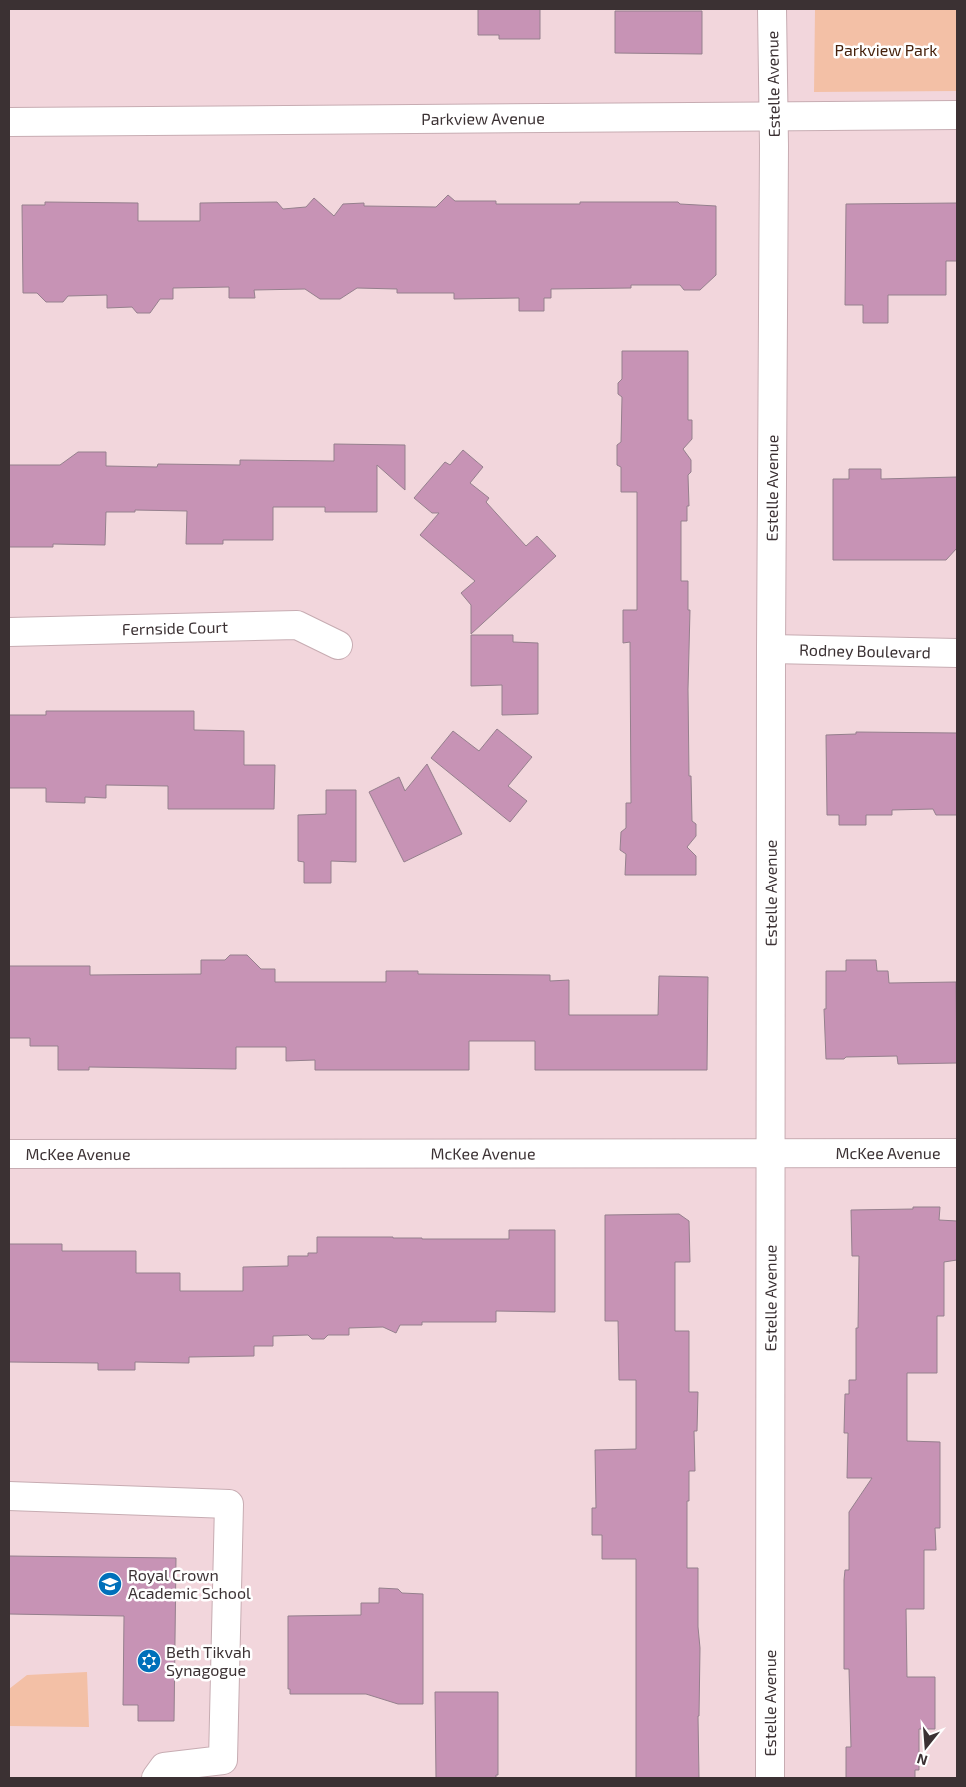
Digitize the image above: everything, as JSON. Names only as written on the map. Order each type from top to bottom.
[{"type":"street","name":"Estelle Avenue","points":[[770,1778],[771,649],[774,115],[772,9]]},
{"type":"street","name":"Parkview Avenue","points":[[9,122],[957,115]]},
{"type":"street","name":"Fernside Court","points":[[9,632],[297,625],[338,645]]},
{"type":"street","name":"Rodney Boulevard","points":[[771,649],[957,653]]},
{"type":"street","name":"McKee Avenue","points":[[9,1154],[957,1154]]},
{"type":"street","points":[[9,1496],[229,1504],[223,1760],[164,1767],[156,1778]]},
{"type":"green space","name":"Parkview Park","points":[[815,9],[957,9],[957,91],[814,92]]},
{"type":"green space","points":[[87,1672],[89,1727],[9,1726],[9,1689],[27,1675]]},
{"type":"building","points":[[478,9],[540,9],[540,39],[499,39],[499,35],[478,35]]},
{"type":"building","points":[[615,11],[702,11],[702,54],[615,53]]},
{"type":"building","points":[[448,195],[455,201],[496,201],[496,204],[678,202],[680,204],[716,206],[716,275],[700,290],[684,290],[680,285],[631,285],[631,288],[551,289],[551,298],[544,298],[544,311],[519,311],[519,298],[454,299],[454,293],[397,293],[397,289],[357,288],[340,299],[320,299],[305,289],[254,290],[255,298],[229,298],[229,287],[173,288],[173,299],[160,299],[150,313],[137,313],[132,307],[107,308],[107,295],[68,296],[63,302],[46,302],[37,293],[23,293],[22,205],[45,205],[45,202],[138,203],[138,221],[200,221],[200,203],[277,202],[283,209],[306,207],[314,198],[334,216],[343,204],[364,203],[364,206],[436,207]]},
{"type":"building","points":[[957,203],[957,261],[946,261],[946,295],[888,295],[888,323],[863,323],[863,305],[845,305],[846,204]]},
{"type":"building","points":[[622,351],[688,351],[688,420],[692,420],[692,439],[683,449],[691,460],[691,472],[688,475],[689,506],[687,506],[687,521],[681,521],[681,581],[688,581],[688,610],[690,610],[688,689],[689,776],[691,776],[692,821],[696,824],[696,836],[687,847],[696,856],[696,875],[625,875],[626,854],[620,850],[621,832],[626,828],[626,803],[631,803],[630,642],[623,643],[623,610],[637,610],[637,492],[621,492],[621,467],[617,465],[617,445],[621,442],[622,397],[618,394],[618,383],[622,379]]},
{"type":"building","points":[[334,444],[405,445],[405,490],[377,465],[377,512],[325,512],[325,507],[273,507],[273,540],[223,540],[223,544],[186,544],[187,511],[135,510],[135,512],[106,512],[105,545],[53,544],[53,547],[9,547],[9,465],[60,465],[78,452],[106,452],[106,466],[157,467],[158,464],[240,465],[240,460],[334,461]]},
{"type":"building","points":[[463,450],[483,467],[470,483],[489,498],[486,502],[526,546],[537,536],[556,556],[471,634],[471,605],[461,593],[475,581],[420,535],[439,513],[432,513],[414,498],[445,462],[450,465]]},
{"type":"building","points":[[849,469],[881,469],[881,479],[957,477],[957,548],[946,560],[833,560],[833,479],[849,479]]},
{"type":"building","points":[[471,635],[513,635],[513,642],[538,643],[538,714],[502,715],[502,685],[471,686]]},
{"type":"building","points":[[46,711],[194,711],[194,730],[244,731],[244,765],[275,765],[274,809],[168,809],[168,786],[106,785],[106,798],[85,797],[85,803],[46,802],[46,788],[9,788],[9,715],[46,715]]},
{"type":"building","points":[[497,729],[532,757],[508,786],[527,801],[510,822],[431,758],[453,731],[479,751]]},
{"type":"building","points":[[856,732],[957,733],[957,815],[936,815],[933,809],[892,810],[892,815],[866,815],[866,825],[839,825],[839,815],[827,815],[826,735],[856,734]]},
{"type":"building","points":[[427,764],[462,834],[404,862],[369,792],[399,777],[405,791]]},
{"type":"building","points":[[326,790],[356,790],[356,862],[331,861],[331,883],[304,883],[304,862],[298,861],[298,815],[326,814]]},
{"type":"building","points":[[230,955],[247,955],[261,969],[275,969],[275,982],[386,982],[386,971],[418,971],[418,974],[550,975],[550,981],[569,980],[569,1015],[658,1015],[659,976],[708,977],[707,1070],[535,1070],[535,1041],[469,1041],[469,1070],[315,1070],[315,1060],[286,1061],[286,1047],[236,1047],[236,1069],[89,1067],[89,1070],[58,1070],[58,1046],[30,1046],[30,1038],[9,1038],[9,966],[90,966],[90,975],[201,974],[201,960],[225,960]]},
{"type":"building","points":[[846,960],[876,960],[877,971],[888,971],[889,983],[956,982],[957,1063],[898,1064],[897,1056],[826,1059],[824,1009],[826,1009],[826,971],[846,971]]},
{"type":"building","points":[[913,1207],[940,1207],[939,1220],[957,1221],[957,1260],[944,1262],[944,1316],[937,1316],[937,1373],[907,1373],[907,1441],[940,1442],[940,1528],[935,1528],[936,1550],[924,1550],[924,1609],[906,1609],[907,1677],[935,1677],[935,1729],[919,1729],[919,1770],[915,1770],[915,1778],[846,1778],[846,1747],[851,1747],[849,1669],[844,1669],[844,1580],[845,1570],[849,1570],[849,1512],[872,1478],[847,1478],[848,1433],[844,1433],[845,1394],[849,1394],[849,1380],[856,1380],[856,1328],[858,1328],[859,1256],[852,1256],[851,1210],[913,1209]]},
{"type":"building","points":[[679,1214],[689,1221],[690,1262],[675,1262],[675,1331],[689,1331],[689,1392],[698,1392],[697,1431],[694,1431],[695,1471],[689,1471],[689,1501],[687,1501],[687,1568],[698,1568],[700,1648],[699,1778],[636,1778],[636,1559],[602,1559],[602,1535],[592,1535],[592,1508],[596,1508],[595,1450],[636,1449],[636,1380],[619,1380],[618,1321],[605,1321],[605,1215]]},
{"type":"building","points":[[509,1230],[555,1230],[555,1312],[496,1311],[496,1322],[422,1322],[422,1325],[400,1325],[396,1333],[383,1327],[349,1328],[349,1335],[328,1335],[324,1339],[312,1339],[308,1335],[273,1336],[273,1346],[254,1346],[254,1356],[189,1357],[189,1363],[135,1362],[135,1370],[98,1370],[98,1363],[9,1362],[9,1244],[62,1244],[62,1251],[136,1251],[136,1273],[180,1273],[180,1291],[243,1291],[243,1267],[288,1266],[288,1256],[308,1256],[308,1253],[317,1253],[317,1237],[509,1239]]},
{"type":"building","name":"Beth Tikvah Synagogue","points":[[9,1556],[176,1558],[174,1721],[138,1721],[138,1705],[123,1705],[124,1616],[9,1614]]},
{"type":"building","points":[[379,1588],[398,1589],[402,1593],[423,1594],[423,1704],[398,1704],[366,1694],[290,1694],[290,1689],[288,1689],[288,1616],[361,1615],[361,1603],[379,1603]]},
{"type":"building","points":[[435,1692],[498,1692],[498,1775],[496,1775],[496,1778],[436,1778]]},
{"type":"place","name":"Royal Crown Academic School","points":[[110,1584]]},
{"type":"place","name":"Beth Tikvah Synagogue","points":[[149,1661]]}]
